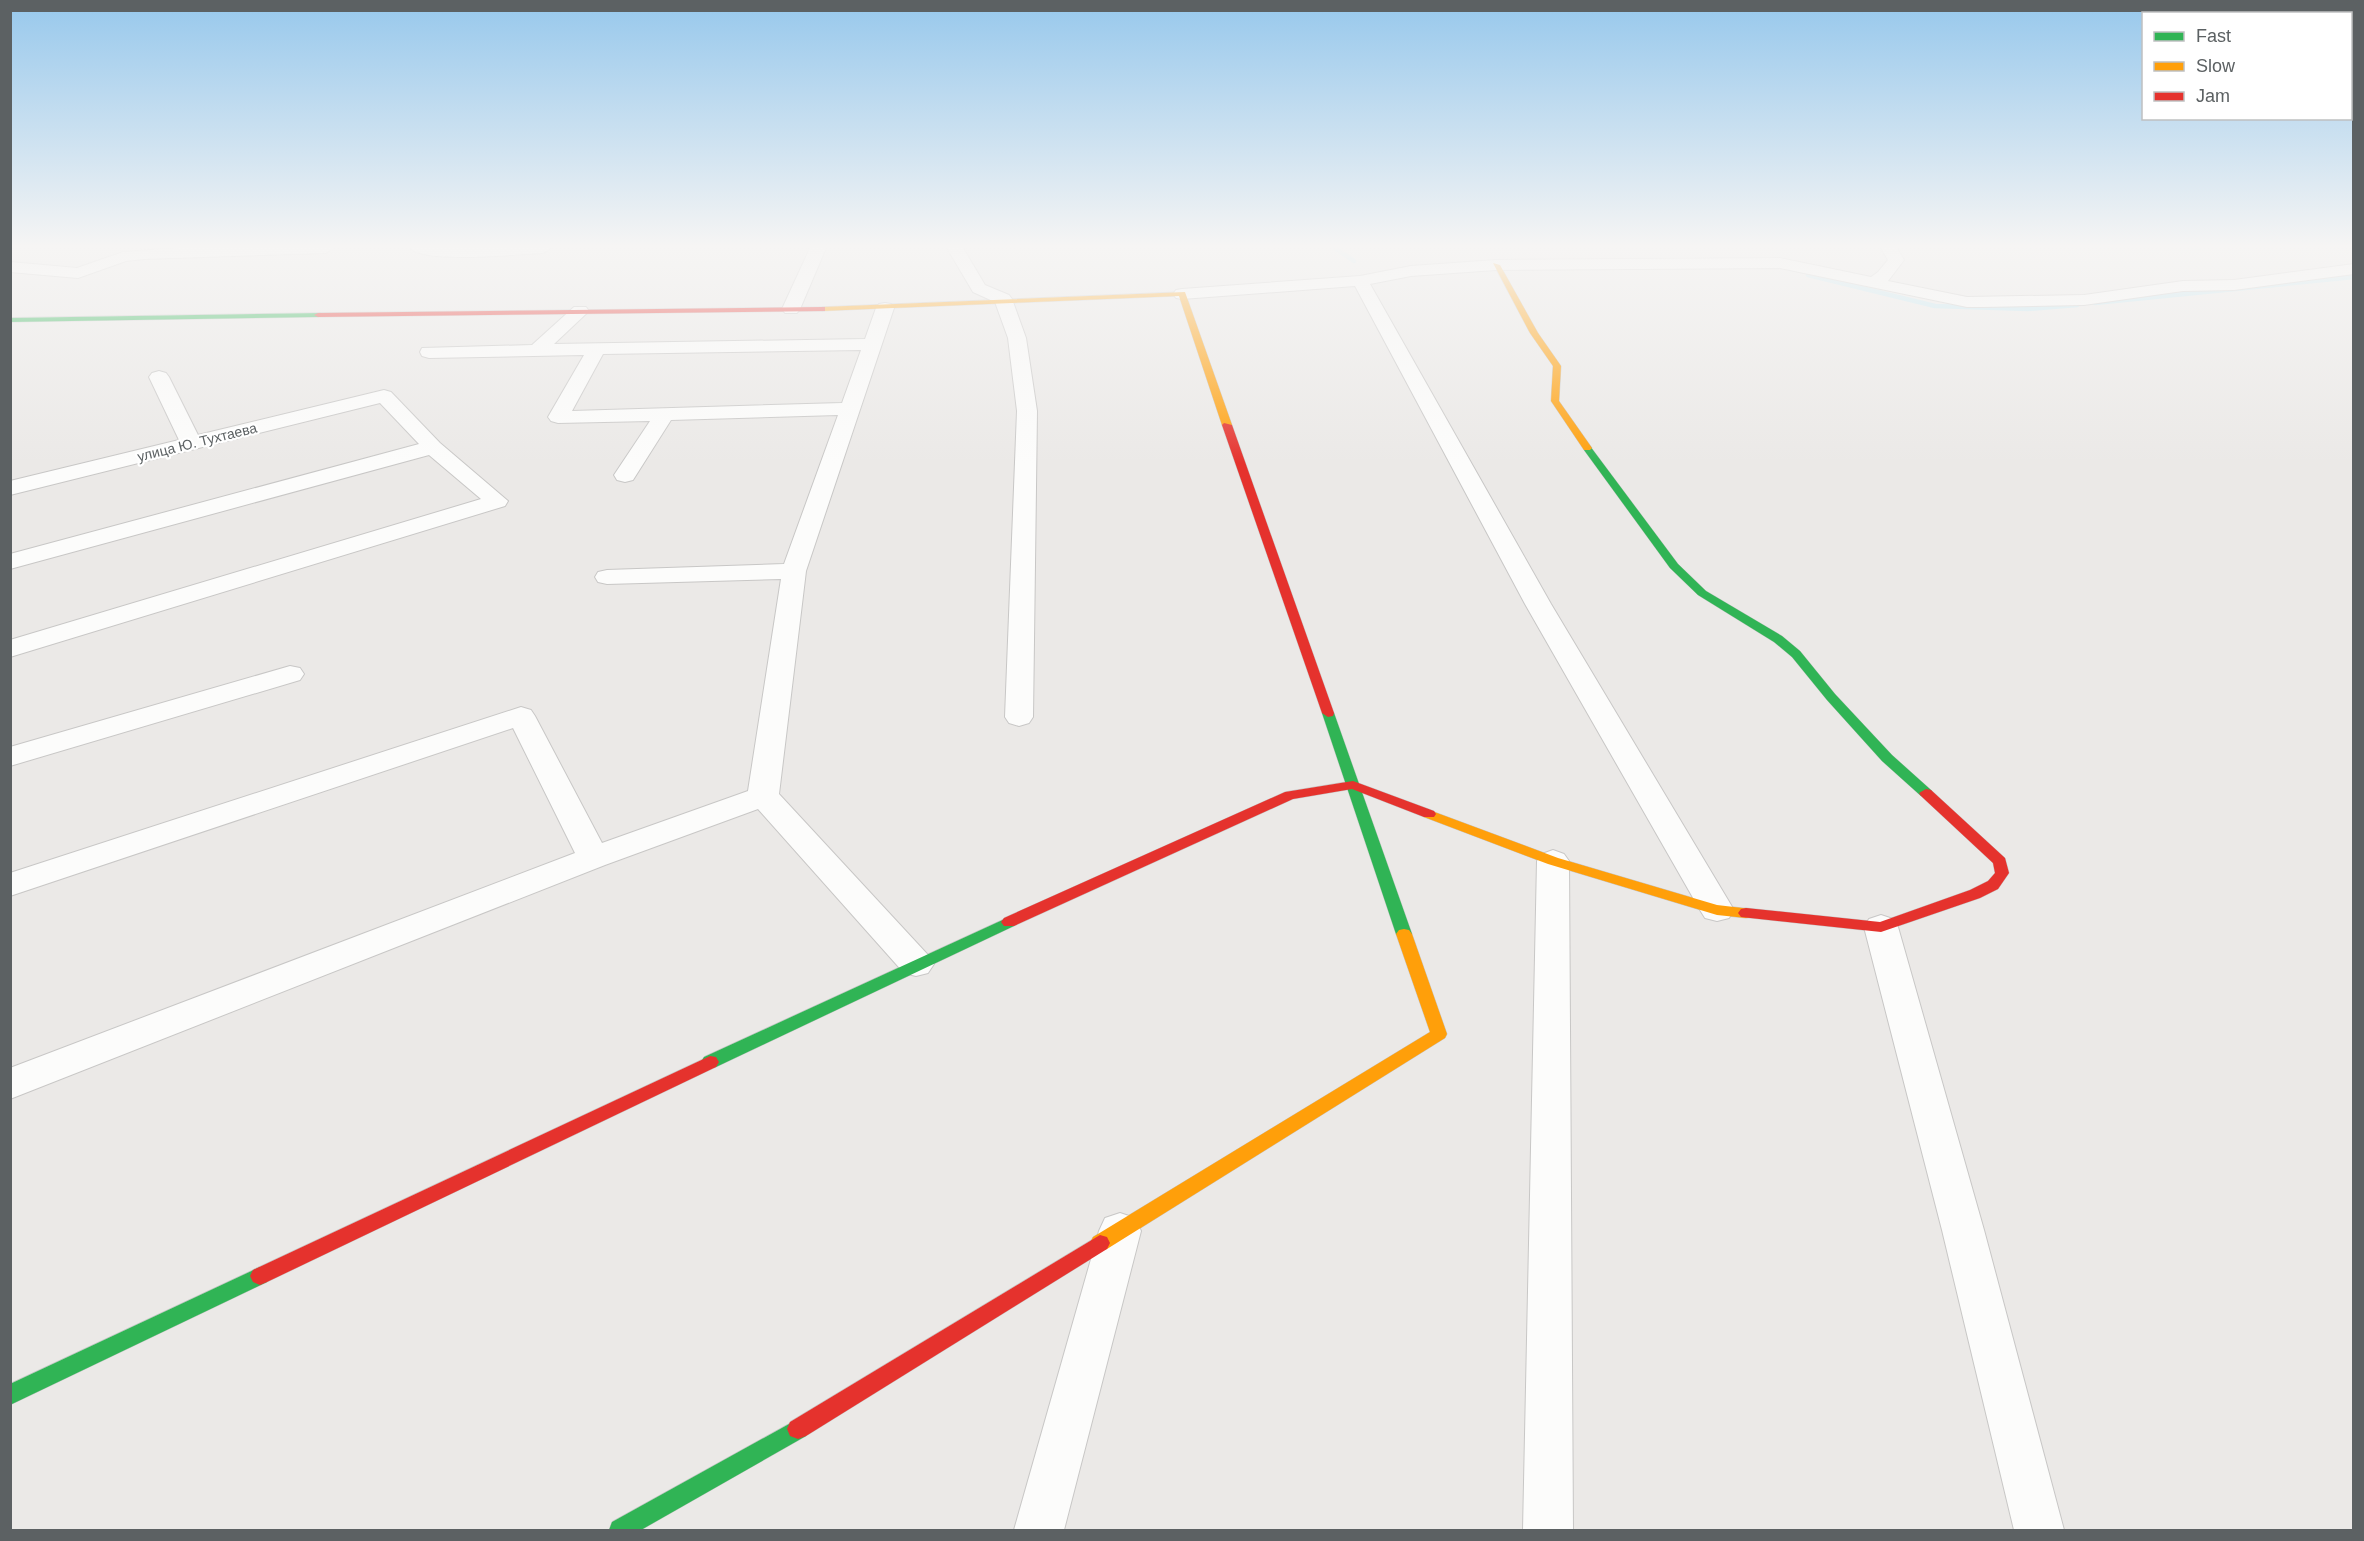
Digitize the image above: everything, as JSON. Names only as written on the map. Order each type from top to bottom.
[{"type":"street","points":[[537,350],[569,320]]},
{"type":"street","points":[[763,796],[794,571],[880,320]]},
{"type":"street","points":[[1011,320],[1017,338],[1028,411],[1019,717]]},
{"type":"street","points":[[620,1530],[796,1430],[1439,1034],[1191,320]]},
{"type":"street","points":[[1381,320],[1538,604],[1717,910]]},
{"type":"street","points":[[10,1395],[916,964],[1290,795],[1353,785],[1553,861],[1717,910],[1881,927],[1975,894],[1993,885],[2002,873],[2000,861],[1887,758],[1831,697],[1796,654],[1778,639],[1702,593],[1674,566],[1564,417],[1555,401],[1557,366],[1527,320]]},
{"type":"street","points":[[429,352],[871,344]]},
{"type":"street","points":[[597,349],[558,417],[851,409]]},
{"type":"street","points":[[159,377],[191,443]]},
{"type":"street","name":"улица Ю. Тухтаева","points":[[10,488],[384,396],[433,447]]},
{"type":"street","points":[[625,475],[664,415]]},
{"type":"street","points":[[10,562],[433,447],[497,501],[10,649]]},
{"type":"street","points":[[607,578],[794,571]]},
{"type":"street","points":[[10,756],[290,674]]},
{"type":"street","points":[[10,885],[521,716],[594,858]]},
{"type":"street","points":[[763,796],[916,964]]},
{"type":"street","points":[[10,1084],[594,858],[763,796]]},
{"type":"street","points":[[1548,1530],[1553,861]]},
{"type":"street","points":[[1881,927],[1963,1230],[2039,1530]]},
{"type":"street","points":[[1039,1530],[1120,1231]]},
{"type":"traffic: fast","points":[[10,320],[15,320]]},
{"type":"traffic: fast","points":[[1587,448],[1674,566],[1702,593],[1778,639],[1796,654],[1831,697],[1887,758],[1926,793]]},
{"type":"traffic: fast","points":[[1328,713],[1404,934]]},
{"type":"traffic: fast","points":[[710,1062],[1009,922]]},
{"type":"traffic: fast","points":[[10,1395],[260,1276]]},
{"type":"traffic: fast","points":[[620,1530],[798,1429]]},
{"type":"traffic: slow","points":[[1191,320],[1227,425]]},
{"type":"traffic: slow","points":[[1527,320],[1557,366],[1555,401],[1587,448]]},
{"type":"traffic: slow","points":[[1429,814],[1553,861],[1717,910],[1746,913]]},
{"type":"traffic: slow","points":[[1100,1243],[1439,1034],[1404,934]]},
{"type":"traffic: jam","points":[[1227,425],[1328,713]]},
{"type":"traffic: jam","points":[[1009,922],[1290,795],[1353,785],[1429,814]]},
{"type":"traffic: jam","points":[[1746,913],[1881,927],[1975,894],[1993,885],[2002,873],[2000,861],[1926,793]]},
{"type":"traffic: jam","points":[[260,1276],[710,1062]]},
{"type":"traffic: jam","points":[[798,1429],[1100,1243]]}]
